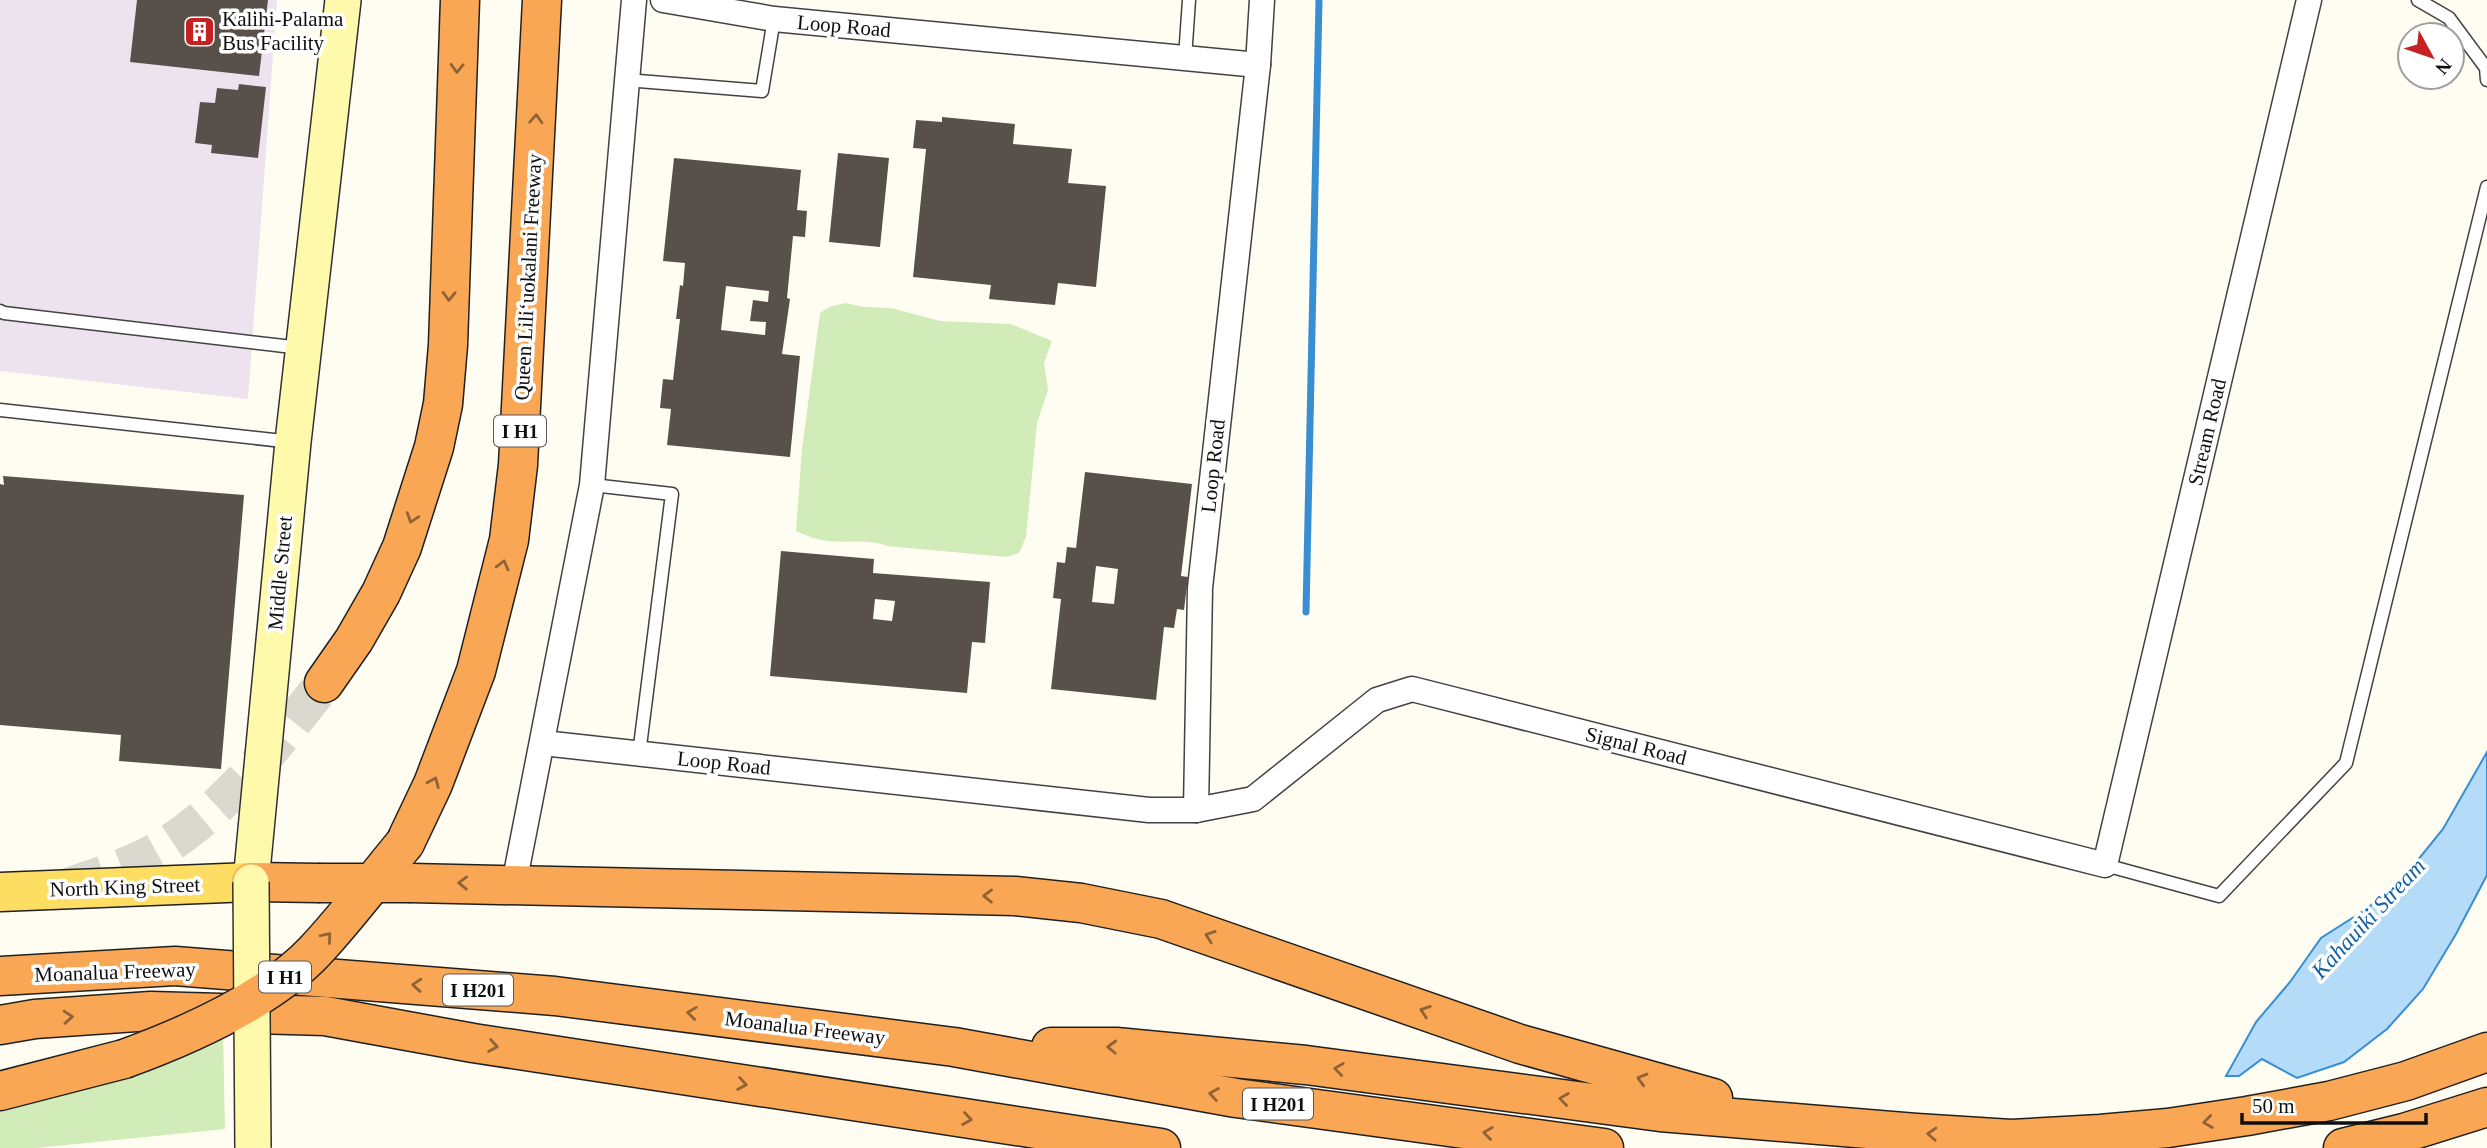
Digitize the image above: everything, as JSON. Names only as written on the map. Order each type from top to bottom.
[{"type":"highway","points":[[324,683],[354,640],[402,547],[439,425],[448,345],[460,0]]},
{"type":"highway","name":"Queen Liliʻuokalani Freeway","points":[[0,1091],[124,1059],[175,1040],[211,1023],[278,983],[314,952],[405,844],[433,784],[476,671],[509,540],[519,465],[542,0]]},
{"type":"highway","points":[[251,882],[514,884],[1015,897],[1081,903],[1161,919],[1520,1044],[1670,1087],[1827,1126]]},
{"type":"highway","name":"Moanalua Freeway","points":[[0,976],[175,967],[555,996],[954,1047],[1236,1098],[1604,1148]]},
{"type":"highway","name":"Moanalua Freeway","points":[[0,1025],[35,1019],[151,1011],[325,1016],[473,1043],[1161,1148]]},
{"type":"highway","points":[[954,1047],[1129,1048],[1306,1065],[1660,1112],[2011,1139],[2101,1135],[2168,1128],[2329,1101],[2406,1082],[2487,1052]]},
{"type":"highway","points":[[2343,1148],[2404,1133],[2487,1107]]},
{"type":"highway","points":[[1034,1130],[1106,1148]]},
{"type":"main road","name":"Middle Street","points":[[253,1148],[251,882],[293,442],[343,0]]},
{"type":"main road","name":"North King Street","points":[[0,892],[251,882]]},
{"type":"street","points":[[514,884],[592,485],[634,0]]},
{"type":"street","name":"Loop Road","points":[[543,743],[1149,810],[1196,810],[1200,588],[1258,65],[774,19],[663,0]]},
{"type":"street","points":[[1258,65],[1262,0]]},
{"type":"street","name":"Stream Road","points":[[2105,865],[2309,0]]},
{"type":"street","name":"Signal Road","points":[[1196,810],[1252,799],[1377,700],[1412,690],[2105,865]]},
{"type":"lane","points":[[1185,58],[1189,0]]},
{"type":"lane","points":[[2418,0],[2449,18],[2486,68],[2487,80]]},
{"type":"lane","points":[[626,80],[762,91],[774,19]]},
{"type":"lane","points":[[2105,865],[2219,896],[2346,763],[2487,187]]},
{"type":"lane","points":[[0,311],[303,348]]},
{"type":"lane","points":[[0,410],[293,442]]},
{"type":"lane","points":[[592,485],[672,494],[639,754]]},
{"type":"shaded area","name":"Kalihi-Palama Bus Facility","points":[[0,0],[277,0],[248,399],[0,371]]},
{"type":"green space","points":[[845,303],[891,308],[940,321],[1011,324],[1052,341],[1044,363],[1048,390],[1037,423],[1026,537],[1019,553],[1007,557],[866,542],[829,541],[796,531],[802,449],[820,313],[829,307]]},
{"type":"green space","points":[[223,1032],[225,1129],[36,1148],[0,1148],[0,1107]]},
{"type":"water","name":"Kahauiki Stream","points":[[2487,752],[2487,875],[2423,989],[2387,1029],[2344,1062],[2297,1078],[2262,1059],[2239,1076],[2226,1076],[2256,1022],[2290,982],[2321,938],[2368,908],[2409,871],[2443,829]]},
{"type":"building","name":"Kalihi-Palama Bus Facility","points":[[137,0],[268,0],[259,76],[130,62]]},
{"type":"building","points":[[239,84],[266,87],[258,158],[211,153],[212,145],[195,143],[200,102],[215,103],[217,88],[238,90]]},
{"type":"building","points":[[942,117],[1015,124],[1013,144],[1072,149],[1068,183],[1106,186],[1096,287],[1058,283],[1055,305],[989,299],[991,285],[913,277],[926,149],[913,148],[916,120],[942,122]]},
{"type":"building","points":[[838,153],[889,158],[880,247],[829,242]]},
{"type":"building","points":[[674,158],[801,170],[797,210],[807,211],[805,237],[793,236],[787,298],[790,299],[782,354],[800,356],[790,457],[667,445],[671,409],[660,408],[663,379],[673,380],[680,319],[676,319],[685,263],[663,261]],"holes":[[[726,286],[769,291],[768,302],[753,300],[750,321],[766,322],[765,335],[721,330]]]},
{"type":"building","points":[[1085,472],[1192,484],[1181,576],[1188,577],[1184,610],[1177,609],[1174,628],[1164,627],[1156,700],[1051,689],[1061,599],[1053,598],[1057,562],[1065,563],[1067,547],[1076,548]],"holes":[[[1096,566],[1118,569],[1114,604],[1092,602]]]},
{"type":"building","points":[[3,476],[244,495],[221,769],[119,761],[121,735],[0,725],[0,484],[4,485]]},
{"type":"building","points":[[781,551],[874,559],[873,573],[990,582],[985,643],[972,642],[967,693],[770,676]],"holes":[[[875,599],[895,601],[892,621],[873,619]]]},
{"type":"waterway","points":[[1306,612],[1319,0]]},
{"type":"tunnel","points":[[68,887],[144,858],[190,829],[252,771],[324,683]]},
{"type":"place","name":"Kalihi-Palama Bus Facility","points":[[199,31]]}]
